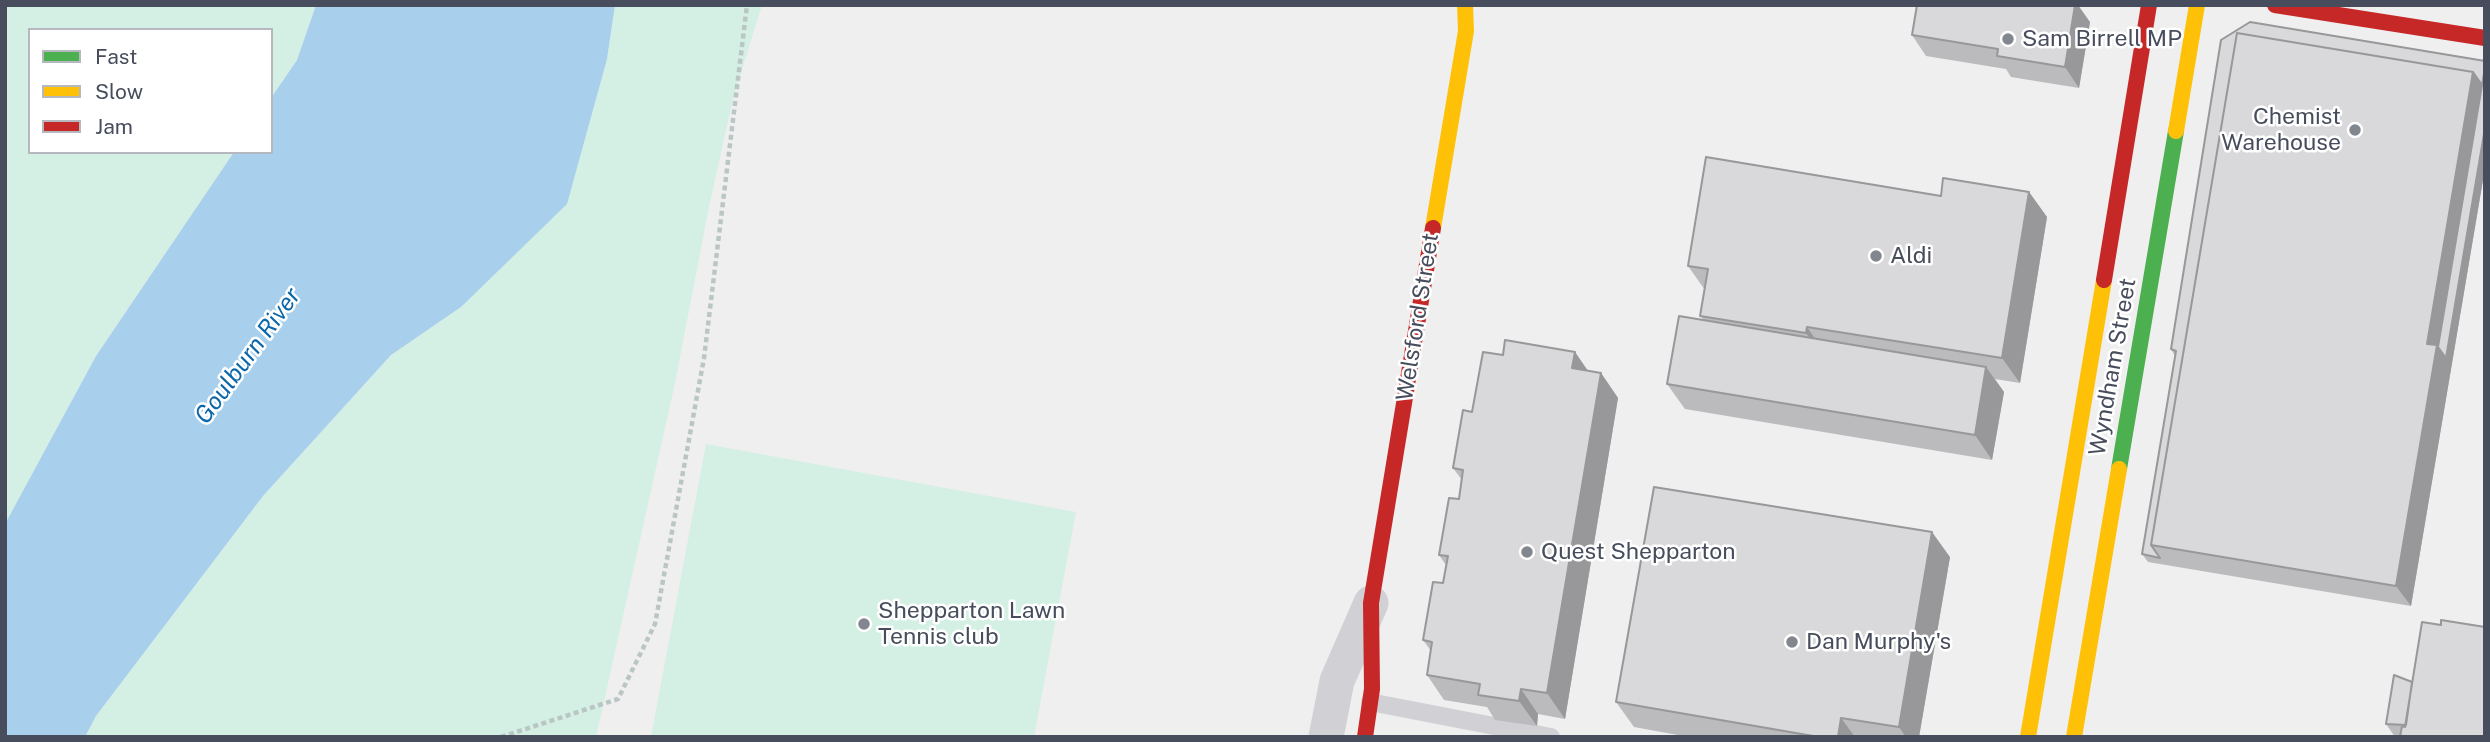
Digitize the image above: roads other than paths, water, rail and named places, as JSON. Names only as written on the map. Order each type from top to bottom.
[{"type":"main road","name":"Wyndham Street","points":[[2028,737],[2149,5]]},
{"type":"main road","name":"Wyndham Street","points":[[2074,737],[2196,5]]},
{"type":"main road","points":[[2275,5],[2485,38]]},
{"type":"main road","name":"Welsford Street","points":[[1365,737],[1371,688],[1371,603],[1470,14]]},
{"type":"street","name":"Welsford Street","points":[[1326,737],[1337,681],[1371,603]]},
{"type":"lane","points":[[1370,702],[1550,737]]},
{"type":"water","name":"Goulburn River","points":[[316,5],[615,5],[607,59],[567,204],[461,307],[391,355],[263,496],[96,716],[85,737],[5,737],[5,524],[96,356],[233,154],[273,154],[273,95],[297,60]]},
{"type":"place","name":"Sam Birrell MP","points":[[2008,39]]},
{"type":"place","name":"Chemist Warehouse","points":[[2355,130]]},
{"type":"place","name":"Aldi","points":[[1876,256]]},
{"type":"place","name":"Quest Shepparton","points":[[1527,552]]},
{"type":"place","name":"Shepparton Lawn Tennis club","points":[[864,624]]},
{"type":"place","name":"Dan Murphy's","points":[[1792,642]]}]
